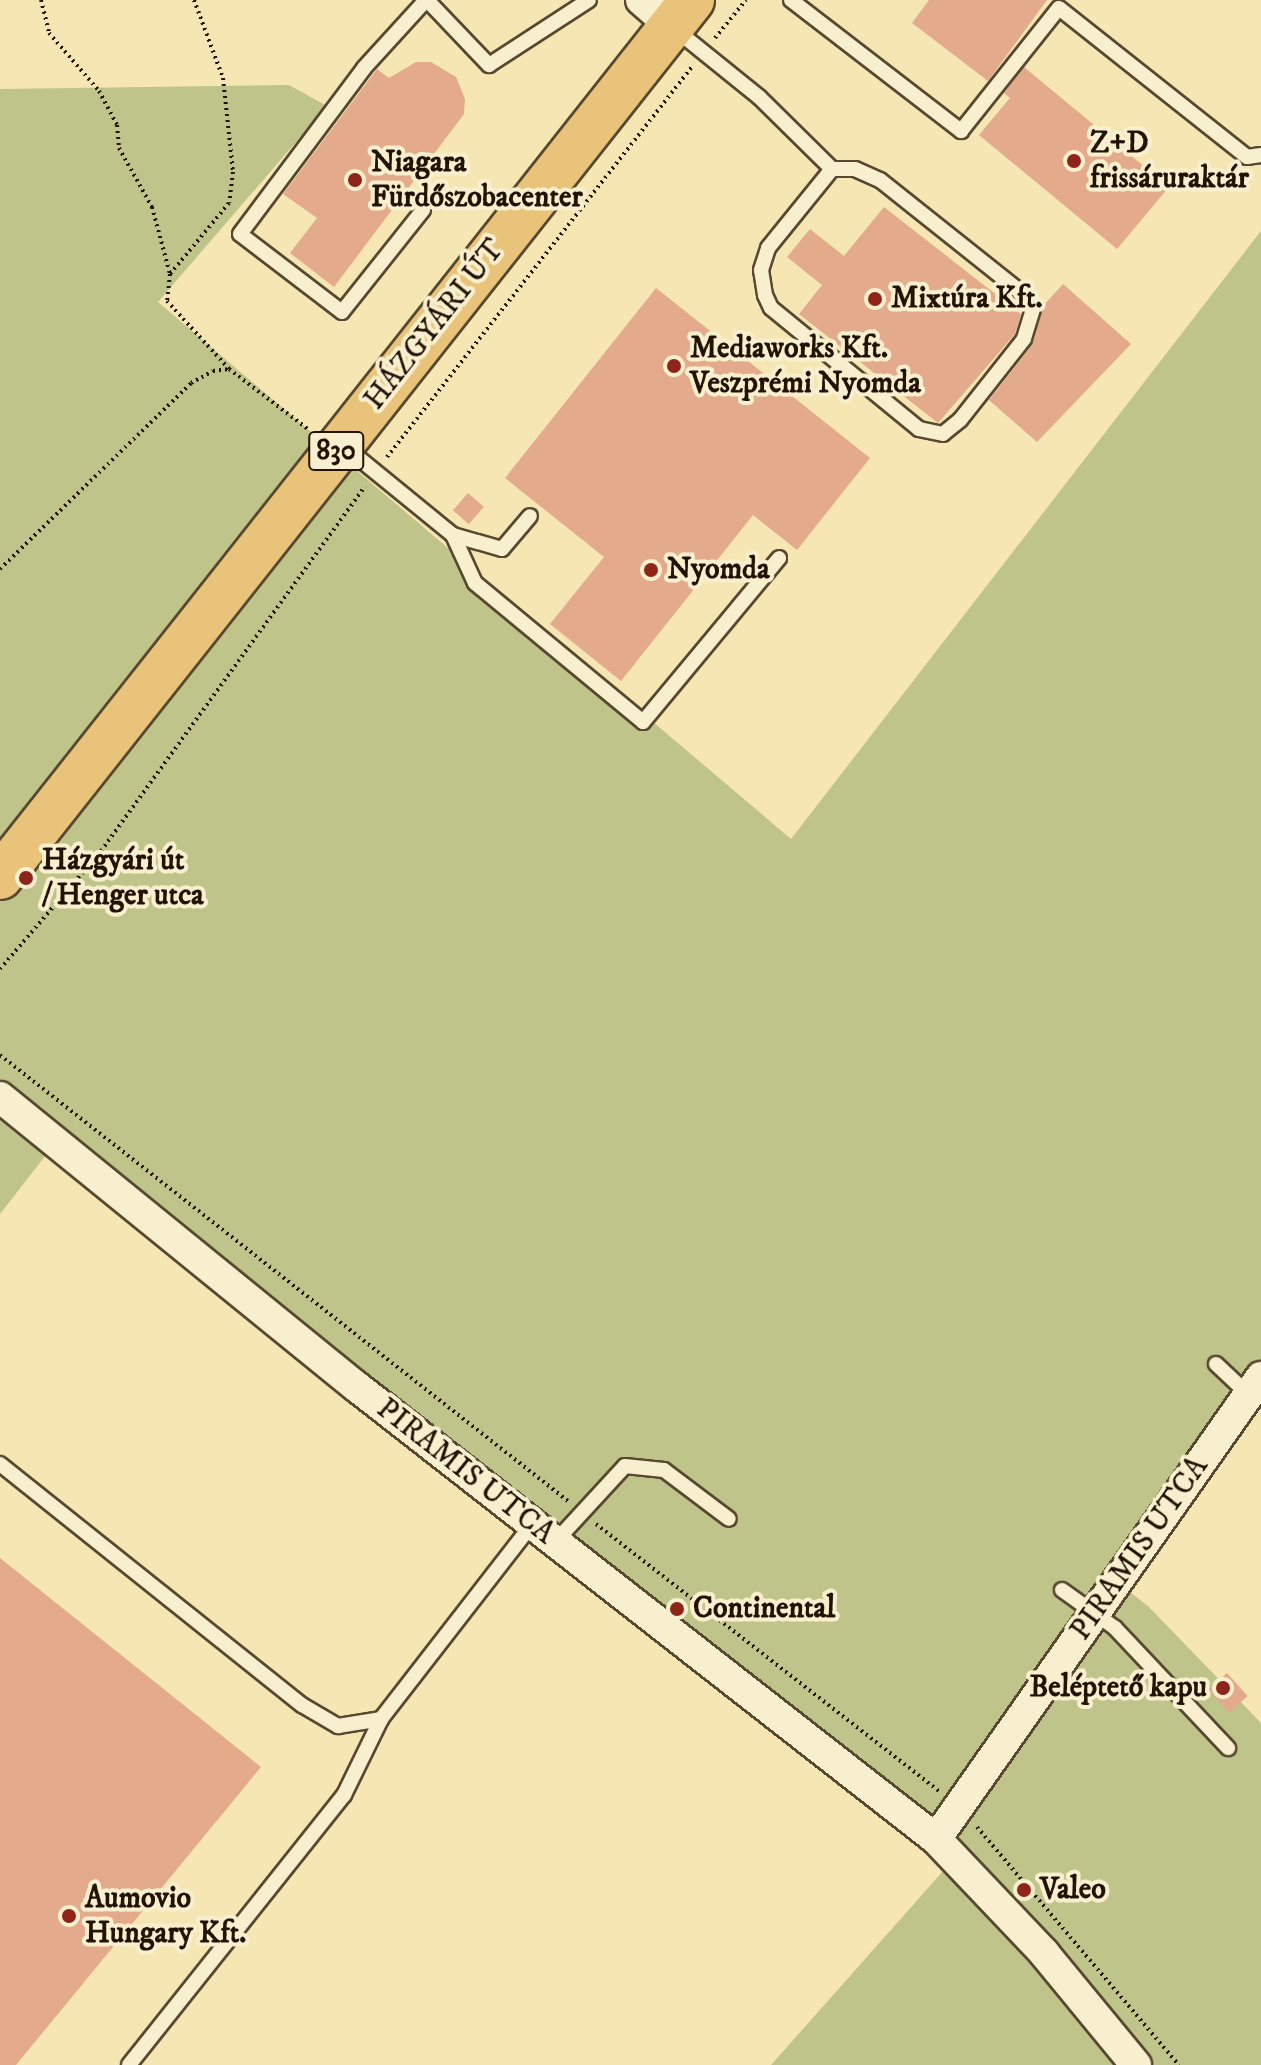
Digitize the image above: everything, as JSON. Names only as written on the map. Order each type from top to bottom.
[{"type":"main road","name":"HÁZGYÁRI ÚT","points":[[0,877],[339,447],[668,9]]},
{"type":"street","name":"PIRAMIS UTCA","points":[[0,1097],[544,1533],[936,1839],[1044,1953],[1136,2065]]},
{"type":"street","name":"PIRAMIS UTCA","points":[[936,1839],[961,1809],[1255,1386]]},
{"type":"lane","points":[[423,210],[342,312],[240,234],[364,68],[426,0],[489,65],[589,0]]},
{"type":"lane","points":[[791,0],[961,131],[1059,8],[1247,157],[1261,155]]},
{"type":"lane","points":[[668,9],[832,169],[855,169],[880,180],[1022,293],[1033,309],[1024,339],[960,420],[943,434],[919,429],[771,308],[765,295],[761,270],[768,248],[832,169]]},
{"type":"lane","points":[[339,447],[453,535],[502,549],[530,516]]},
{"type":"lane","points":[[453,535],[475,583],[643,722],[779,558]]},
{"type":"lane","points":[[1216,1364],[1255,1386]]},
{"type":"lane","points":[[0,1464],[302,1705],[338,1726],[381,1719]]},
{"type":"lane","points":[[129,2065],[344,1795],[381,1719],[544,1533],[583,1513],[625,1466],[645,1464],[664,1470],[729,1519]]},
{"type":"lane","points":[[1062,1590],[1097,1612],[1228,1748]]},
{"type":"path","points":[[41,0],[49,33],[99,91],[117,125],[119,148],[152,207],[170,274],[167,301],[229,369],[339,447]]},
{"type":"path","points":[[170,274],[229,203],[233,172],[223,78],[194,0]]},
{"type":"path","points":[[0,569],[191,383],[213,371],[229,369]]},
{"type":"path","points":[[0,1055],[961,1809],[1179,2065]]},
{"type":"green space","points":[[289,85],[327,106],[158,302],[791,839],[1261,231],[1261,1370],[1115,1580],[1149,1607],[1261,1723],[1261,2065],[771,2065],[952,1861],[53,1146],[0,1214],[0,89]]},
{"type":"building","points":[[929,0],[1047,0],[988,81],[912,23]]},
{"type":"building","name":"Niagara Fürdőszobacenter","points":[[416,62],[431,62],[456,77],[465,99],[464,114],[334,287],[290,253],[317,218],[283,194],[377,69],[389,78]]},
{"type":"building","name":"Z+D frissáruraktár","points":[[1024,67],[1169,187],[1117,249],[979,135],[1010,98],[1004,93]]},
{"type":"building","points":[[884,207],[1021,314],[1015,334],[938,423],[799,314],[822,285],[787,257],[810,229],[844,256]]},
{"type":"building","points":[[1063,284],[1131,344],[1037,442],[989,400],[1032,345],[1043,306]]},
{"type":"building","name":"Mediaworks Kft. Veszprémi Nyomda","points":[[656,288],[870,458],[797,550],[753,515],[621,681],[550,624],[604,557],[505,478]]},
{"type":"building","points":[[468,493],[484,507],[469,524],[453,510]]},
{"type":"building","name":"Aumovio Hungary Kft.","points":[[0,1558],[261,1767],[16,2065],[0,2065]]},
{"type":"building","points":[[1227,1673],[1248,1696],[1229,1713],[1208,1690]]},
{"type":"place","name":"Z+D frissáruraktár","points":[[1074,161]]},
{"type":"place","name":"Niagara Fürdőszobacenter","points":[[355,180]]},
{"type":"place","name":"Mixtúra Kft.","points":[[875,299]]},
{"type":"place","name":"Mediaworks Kft. Veszprémi Nyomda","points":[[674,366]]},
{"type":"place","name":"Nyomda","points":[[651,570]]},
{"type":"place","name":"Házgyári út / Henger utca","points":[[26,878]]},
{"type":"place","name":"Continental","points":[[677,1609]]},
{"type":"place","name":"Beléptető kapu","points":[[1223,1688]]},
{"type":"place","name":"Valeo","points":[[1024,1890]]},
{"type":"place","name":"Aumovio Hungary Kft.","points":[[69,1916]]}]
